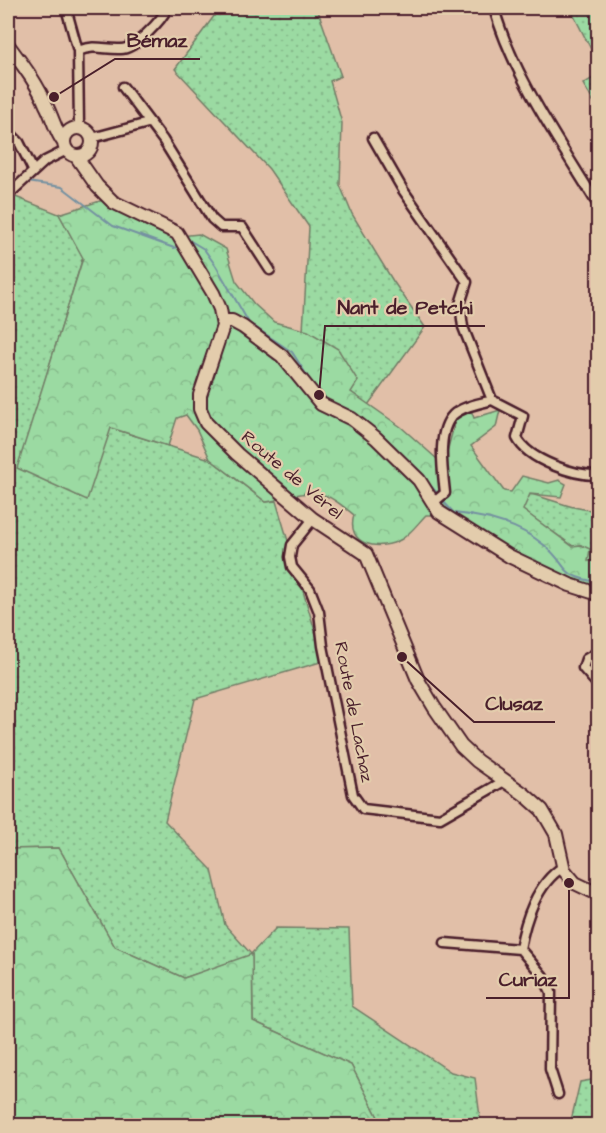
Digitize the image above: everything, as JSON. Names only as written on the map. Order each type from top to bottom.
[{"type":"street","points":[[66,8],[78,51],[75,129],[69,150]]},
{"type":"street","points":[[78,51],[94,46],[122,49],[132,45],[156,23],[167,8]]},
{"type":"street","points":[[494,8],[502,36],[598,205]]},
{"type":"street","points":[[8,45],[27,70],[52,119],[54,129],[105,193],[120,206],[177,232],[213,292],[222,327],[252,334],[291,364],[321,404],[352,418],[439,498]]},
{"type":"street","points":[[123,87],[163,140],[215,223],[226,228],[242,227],[270,270]]},
{"type":"street","points":[[52,119],[62,128],[88,131],[93,167],[105,193]]},
{"type":"street","points":[[11,192],[33,170],[69,150],[91,145],[148,123]]},
{"type":"street","points":[[8,131],[20,142],[33,170]]},
{"type":"street","points":[[373,138],[403,190],[467,282],[460,304],[463,327],[492,400],[523,416],[517,438],[529,454],[580,474],[598,475]]},
{"type":"street","name":"Route de Vérel","points":[[222,327],[200,395],[202,416],[217,435],[237,454],[313,519],[366,554],[418,680],[434,707],[461,746],[477,761],[542,810],[556,834],[563,867]]},
{"type":"street","points":[[492,400],[460,411],[452,416],[445,428],[439,512],[508,556],[570,585],[598,594]]},
{"type":"street","name":"Route de Lachaz","points":[[313,519],[292,545],[290,557],[292,567],[310,589],[319,612],[337,722],[353,795],[363,809],[440,818],[504,781]]},
{"type":"street","points":[[598,652],[586,659],[583,668],[598,685]]},
{"type":"street","points":[[520,948],[536,898],[555,873],[563,867],[575,883],[598,894]]},
{"type":"street","points":[[445,943],[520,948],[543,975],[551,992],[550,1068],[558,1094]]},
{"type":"green space","points":[[220,8],[317,8],[341,76],[330,81],[342,123],[340,185],[352,214],[393,281],[425,327],[368,405],[351,392],[303,331],[309,227],[269,169],[175,69]]},
{"type":"green space","points":[[570,8],[598,8],[598,63]]},
{"type":"green space","points":[[598,75],[598,109],[583,84]]},
{"type":"green space","points":[[8,194],[59,214],[83,257],[18,468],[111,428],[210,459],[266,502],[276,501],[324,661],[195,699],[165,821],[212,870],[225,925],[251,954],[276,928],[349,929],[352,1006],[451,1072],[475,1078],[481,1125],[382,1125],[351,1065],[253,1021],[252,955],[184,978],[115,947],[59,848],[8,849]]},
{"type":"green space","points":[[103,200],[142,224],[170,237],[199,234],[226,249],[236,281],[254,304],[274,322],[308,331],[338,349],[358,381],[351,392],[401,427],[437,459],[446,456],[456,418],[471,410],[474,418],[500,410],[496,427],[471,446],[504,491],[511,492],[522,476],[549,483],[559,480],[566,484],[561,497],[530,494],[523,510],[572,546],[581,545],[590,549],[588,561],[598,561],[598,589],[583,586],[518,556],[448,515],[426,515],[402,539],[384,545],[375,545],[359,540],[353,525],[354,515],[327,496],[304,493],[266,502],[210,459],[197,430],[186,415],[177,418],[168,446],[111,428],[87,500],[17,468],[83,258],[59,214]]},
{"type":"green space","points":[[530,494],[573,507],[598,510],[598,561],[587,561],[581,545],[573,546],[522,510]]},
{"type":"green space","points":[[59,848],[115,947],[184,978],[252,954],[253,1021],[351,1065],[382,1125],[8,1125],[8,849]]},
{"type":"green space","points":[[598,1079],[598,1125],[570,1125],[580,1082]]},
{"type":"waterway","points":[[8,178],[18,181]]},
{"type":"waterway","points":[[27,182],[62,187],[113,226],[174,248],[179,246]]},
{"type":"waterway","points":[[187,241],[204,249],[249,323],[292,352],[313,385]]},
{"type":"waterway","points":[[410,463],[438,494]]},
{"type":"waterway","points":[[441,499],[454,513],[478,516],[513,526],[544,545],[570,573],[598,582]]},
{"type":"place","name":"Bémaz","points":[[54,97]]},
{"type":"place","name":"Nant de Petchi","points":[[319,395]]},
{"type":"place","name":"Clusaz","points":[[402,657]]},
{"type":"place","name":"Curiaz","points":[[569,883]]}]
